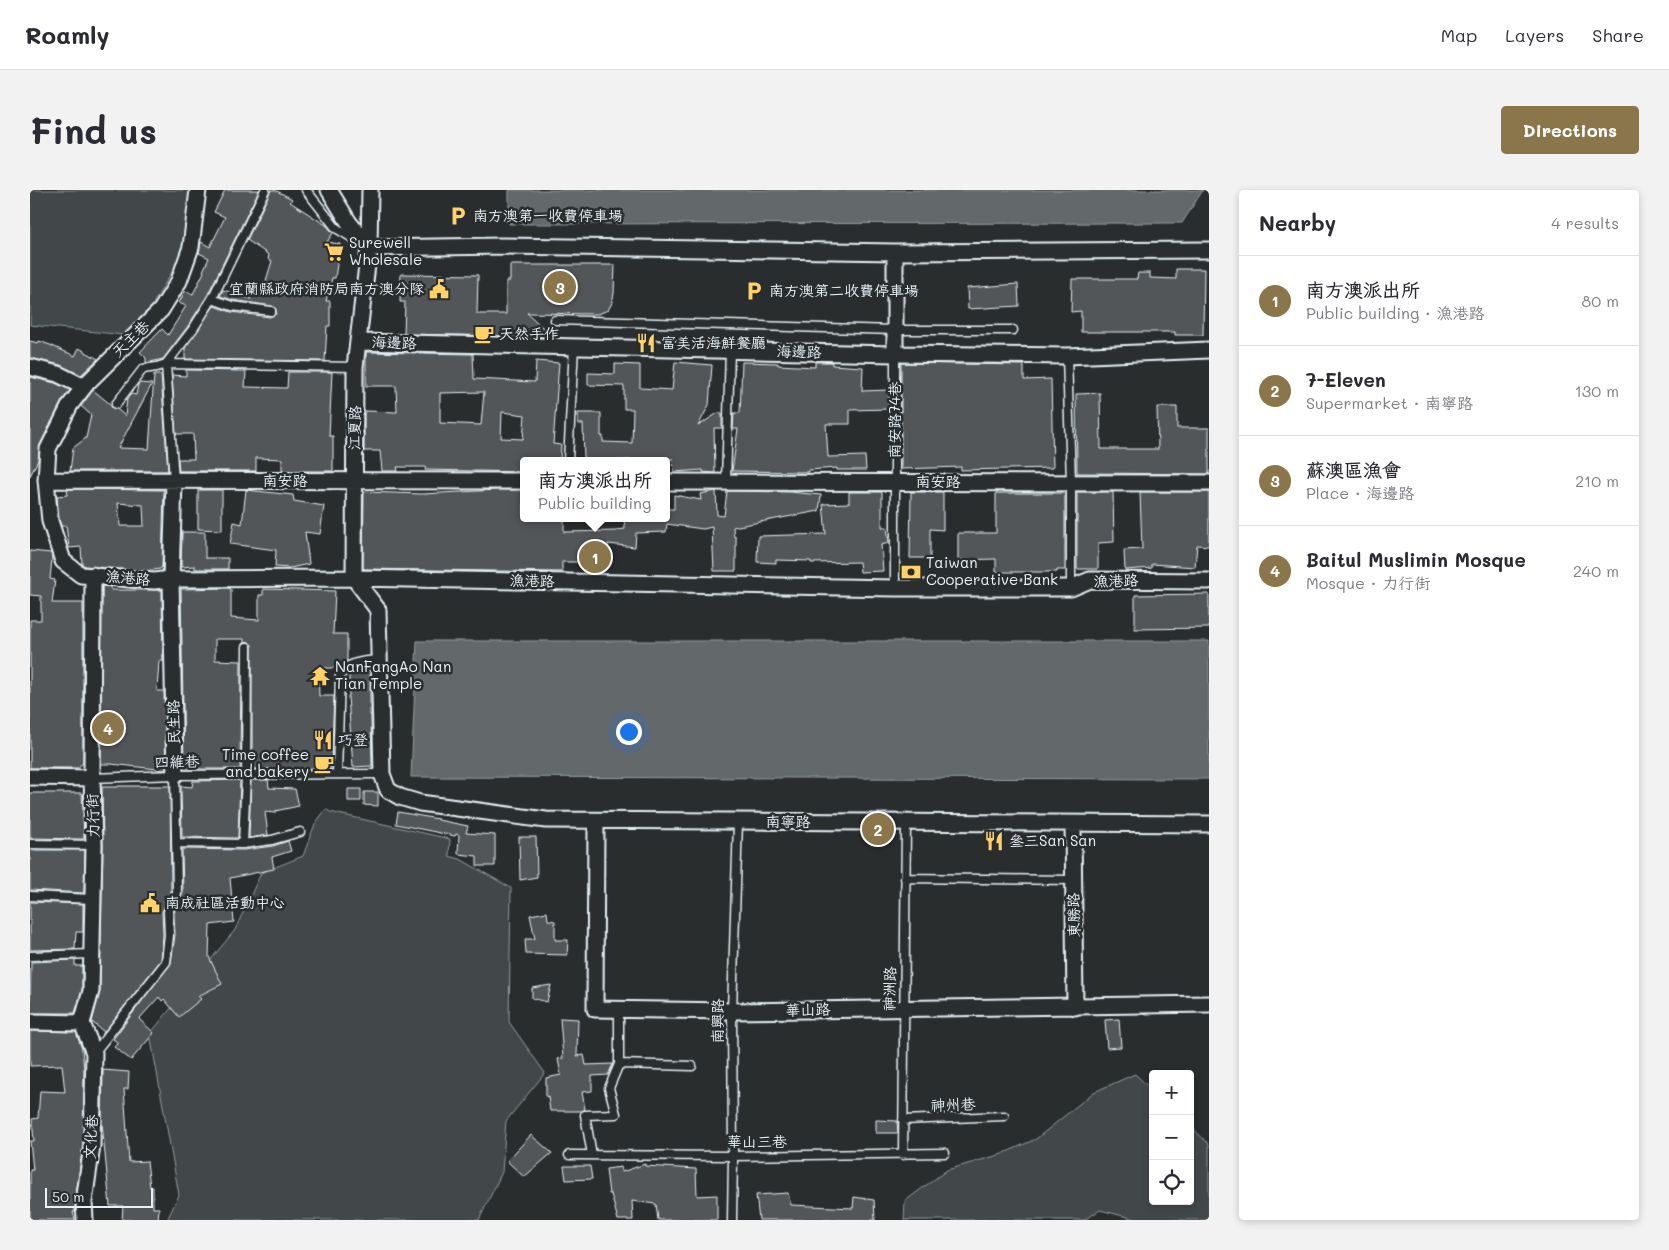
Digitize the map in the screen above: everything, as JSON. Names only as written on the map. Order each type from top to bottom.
[{"type":"street","name":"天主巷","points":[[46,480],[48,449],[70,405],[84,387],[161,310],[179,281],[191,247],[198,190]]},
{"type":"street","points":[[332,190],[348,221],[369,248],[503,246],[895,252],[1209,250]]},
{"type":"street","name":"江夏路","points":[[354,578],[355,367],[369,248],[370,190]]},
{"type":"street","name":"南安路74巷","points":[[895,252],[895,354]]},
{"type":"street","name":"海邊路","points":[[359,342],[1067,356],[1209,350]]},
{"type":"street","points":[[30,367],[58,374],[84,387]]},
{"type":"street","name":"南安路","points":[[46,480],[520,481]]},
{"type":"street","name":"漁港路","points":[[46,480],[50,521],[63,561],[81,575],[154,581],[171,579],[354,578],[895,588],[1071,588],[1090,580],[1209,581]]},
{"type":"street","name":"民生路","points":[[174,481],[171,579],[175,775]]},
{"type":"street","name":"南安路","points":[[670,482],[1209,483]]},
{"type":"street","name":"力行街","points":[[82,1023],[91,992],[92,954],[94,845],[92,778],[93,575]]},
{"type":"street","points":[[354,578],[378,610],[382,774]]},
{"type":"street","name":"南寧路","points":[[382,774],[388,790],[400,797],[420,803],[546,820],[1209,824]]},
{"type":"street","points":[[30,777],[92,778]]},
{"type":"street","name":"華山路","points":[[596,821],[595,1009],[732,1011],[1209,1004]]},
{"type":"street","name":"東勝路","points":[[1074,824],[1075,1007]]},
{"type":"street","points":[[30,1022],[82,1023],[94,1053]]},
{"type":"street","name":"文化巷","points":[[85,1220],[84,1202],[92,1146],[94,1053]]},
{"type":"lane","points":[[166,364],[193,329],[212,299],[265,190]]},
{"type":"lane","points":[[306,190],[336,228],[369,248]]},
{"type":"lane","points":[[212,299],[232,306],[272,311]]},
{"type":"lane","points":[[555,320],[895,330],[1013,330]]},
{"type":"lane","points":[[568,457],[574,347]]},
{"type":"lane","points":[[726,482],[730,350]]},
{"type":"lane","name":"南安路74巷","points":[[895,354],[895,588]]},
{"type":"lane","points":[[1067,356],[1071,588]]},
{"type":"lane","name":"海邊路","points":[[116,404],[143,369],[157,368],[166,364],[355,367]]},
{"type":"lane","name":"民生路","points":[[166,364],[174,481]]},
{"type":"lane","points":[[243,844],[246,776],[247,647]]},
{"type":"lane","points":[[337,774],[340,676],[343,670],[356,662],[380,660]]},
{"type":"lane","name":"四維巷","points":[[92,778],[175,775],[382,774]]},
{"type":"lane","name":"民生路","points":[[94,1053],[166,962],[169,935],[168,912],[177,893],[175,775]]},
{"type":"lane","name":"南興路","points":[[732,1220],[732,1011],[738,822]]},
{"type":"lane","name":"神洲路","points":[[903,1155],[906,823]]},
{"type":"lane","points":[[176,843],[243,844],[272,840],[300,832]]},
{"type":"lane","points":[[30,844],[94,845]]},
{"type":"lane","points":[[905,878],[1073,880]]},
{"type":"lane","points":[[30,896],[92,899]]},
{"type":"lane","points":[[30,956],[92,954]]},
{"type":"lane","points":[[592,1155],[585,1115],[616,1114],[609,1088],[619,1064],[619,1009]]},
{"type":"lane","points":[[619,1064],[692,1066]]},
{"type":"lane","name":"神州巷","points":[[903,1120],[1004,1116]]},
{"type":"lane","name":"華山三巷","points":[[570,1155],[733,1156],[944,1153]]},
{"type":"shaded area","points":[[30,190],[190,190],[186,248],[134,336],[30,325]]},
{"type":"shaded area","points":[[509,190],[1203,190],[1182,223],[509,224]]},
{"type":"shaded area","points":[[417,641],[1209,641],[1209,779],[411,777]]},
{"type":"shaded area","points":[[326,809],[330,812],[450,839],[449,856],[460,859],[511,888],[509,1022],[545,1073],[506,1121],[502,1172],[479,1220],[167,1220],[179,1195],[150,1034],[235,930],[261,873],[303,856],[315,824]]},
{"type":"shaded area","points":[[1135,1074],[1149,1087],[1149,1205],[1194,1205],[1194,1130],[1209,1144],[1209,1220],[1139,1220],[1100,1210],[1084,1220],[904,1220],[905,1201],[947,1170],[1002,1154],[1036,1139],[1094,1092]]},
{"type":"building","points":[[225,190],[259,190],[207,296],[188,326],[163,359],[146,363],[146,358],[140,352],[162,329],[168,335],[186,306],[179,303],[185,291],[193,294],[204,272],[209,258],[199,253],[201,242],[210,247],[225,217],[214,212]]},
{"type":"building","points":[[271,190],[275,190],[292,199],[290,202],[326,225],[333,233],[327,242],[340,244],[335,278],[332,278],[326,301],[330,301],[330,326],[327,326],[325,361],[185,359],[185,348],[214,306],[231,312],[270,317],[276,314],[276,309],[272,306],[220,296],[223,290],[251,299],[255,284],[264,287],[272,261],[268,259],[269,255],[247,240]]},
{"type":"building","points":[[510,265],[615,265],[612,303],[608,310],[598,314],[527,313],[553,337],[404,334],[405,302],[400,302],[401,274],[478,275],[477,314],[506,314],[506,281],[510,281]]},
{"type":"building","points":[[1176,269],[1204,269],[1203,335],[1175,335],[1175,332],[1081,332],[1081,311],[1071,312],[1072,279],[1137,279],[1138,273],[1150,273],[1150,278],[1176,279]]},
{"type":"building","points":[[1018,284],[1019,306],[968,309],[967,288]]},
{"type":"building","points":[[30,341],[38,343],[39,341],[75,356],[79,348],[98,359],[81,375],[60,365],[30,358]]},
{"type":"building","points":[[366,352],[473,354],[474,379],[535,382],[536,361],[559,363],[553,444],[561,445],[560,457],[520,457],[520,472],[425,470],[426,467],[397,467],[398,471],[382,471],[380,451],[364,451],[364,411],[397,412],[396,386],[366,386]],"holes":[[[484,392],[481,425],[440,423],[440,393]],[[502,412],[525,415],[523,439],[501,438]]]},
{"type":"building","points":[[675,362],[712,365],[709,405],[698,426],[718,413],[722,413],[722,428],[714,428],[715,473],[703,472],[703,470],[674,472],[673,459],[670,459],[670,457],[584,457],[583,424],[578,424],[578,413],[601,413],[601,436],[603,436],[603,442],[632,443],[633,409],[624,409],[624,386],[588,385],[588,373],[615,374],[615,364],[640,365],[640,388],[672,390]]},
{"type":"building","points":[[742,362],[815,367],[815,362],[832,362],[832,365],[863,367],[862,391],[889,390],[889,409],[850,410],[850,424],[826,424],[828,457],[865,456],[866,470],[837,470],[837,468],[808,470],[808,472],[732,471],[738,429],[733,429],[734,413],[740,413]]},
{"type":"building","points":[[901,363],[1024,365],[1024,380],[1051,379],[1053,468],[961,470],[961,467],[901,469]]},
{"type":"building","points":[[186,370],[246,371],[245,387],[287,388],[288,372],[332,372],[329,436],[333,436],[333,471],[282,471],[282,459],[256,458],[256,471],[179,471],[178,459],[194,459],[193,434],[176,434],[172,375],[186,376]]},
{"type":"building","points":[[154,375],[161,375],[168,471],[70,471],[73,448],[86,438],[91,415],[81,406],[93,390],[110,404],[112,408],[117,409],[125,416],[127,399],[131,394],[136,395],[138,385],[140,383],[152,384],[118,448],[149,449]]},
{"type":"building","points":[[30,377],[55,383],[70,390],[62,401],[40,445],[38,460],[30,476]]},
{"type":"building","points":[[1100,393],[1101,449],[1158,449],[1157,407],[1177,407],[1177,428],[1209,428],[1209,474],[1077,473],[1076,394]]},
{"type":"building","points":[[68,489],[164,490],[162,567],[160,569],[144,571],[85,566],[82,564],[81,547],[69,548],[66,526],[61,526],[59,519],[57,496],[67,495]],"holes":[[[118,503],[143,505],[144,526],[120,526]]]},
{"type":"building","points":[[198,490],[222,490],[222,530],[198,529]]},
{"type":"building","points":[[246,490],[293,495],[294,501],[324,506],[320,534],[305,532],[309,564],[290,568],[275,567],[276,550],[230,544],[234,522],[242,524]]},
{"type":"building","points":[[520,490],[520,522],[564,522],[564,532],[617,531],[625,529],[624,522],[670,522],[670,509],[674,509],[674,495],[701,500],[700,494],[716,491],[717,515],[724,516],[727,491],[790,492],[821,495],[819,511],[733,527],[734,537],[736,537],[736,571],[714,571],[712,527],[703,529],[667,524],[666,532],[636,533],[635,547],[608,544],[608,562],[562,562],[562,572],[363,569],[364,492],[422,494]]},
{"type":"building","points":[[849,492],[882,492],[882,527],[887,527],[889,543],[881,545],[883,571],[860,572],[859,562],[811,563],[811,561],[776,560],[776,563],[757,562],[758,536],[826,534],[823,504],[849,503]]},
{"type":"building","points":[[911,492],[943,492],[943,530],[930,529],[930,558],[910,558]]},
{"type":"building","points":[[1077,492],[1113,492],[1114,542],[1098,543],[1098,569],[1077,569]]},
{"type":"building","points":[[1140,492],[1209,492],[1209,546],[1197,545],[1195,567],[1152,564],[1152,568],[1125,570],[1124,550],[1142,549]]},
{"type":"building","points":[[996,493],[1065,493],[1065,570],[1057,570],[1057,572],[996,572],[996,559],[958,560],[958,533],[996,533]]},
{"type":"building","points":[[182,532],[205,532],[205,558],[228,558],[228,569],[195,569],[195,566],[181,567]]},
{"type":"building","points":[[30,551],[51,553],[50,579],[55,580],[52,603],[83,603],[83,763],[77,768],[30,768],[30,620],[41,620],[41,596],[30,595]]},
{"type":"building","points":[[102,586],[111,587],[111,590],[162,590],[163,661],[159,661],[157,691],[164,691],[166,770],[101,764]]},
{"type":"building","points":[[181,589],[231,589],[231,618],[259,620],[259,595],[263,595],[263,589],[335,591],[333,634],[347,634],[347,661],[338,668],[318,668],[319,696],[334,696],[331,768],[252,769],[252,645],[248,641],[244,643],[244,639],[215,639],[215,660],[241,661],[240,769],[184,769]]},
{"type":"building","points":[[1209,594],[1209,628],[1135,629],[1135,595]]},
{"type":"building","points":[[353,670],[370,670],[372,766],[353,767],[348,696],[349,673]]},
{"type":"building","points":[[240,780],[238,838],[182,837],[181,786],[192,787],[193,781]]},
{"type":"building","points":[[251,780],[268,780],[269,788],[295,789],[299,806],[275,811],[275,813],[265,812],[268,835],[249,838]]},
{"type":"building","points":[[170,786],[171,892],[162,912],[161,960],[104,1032],[92,1022],[100,991],[103,845],[102,787]]},
{"type":"building","points":[[348,789],[361,789],[361,801],[348,801]]},
{"type":"building","points":[[364,792],[378,792],[378,806],[364,805]]},
{"type":"building","points":[[30,793],[82,793],[84,839],[30,838]]},
{"type":"building","points":[[398,812],[468,826],[466,833],[495,835],[495,866],[477,866],[477,856],[458,854],[459,835],[456,834],[455,836],[396,824]]},
{"type":"building","points":[[519,837],[536,837],[537,877],[520,880]]},
{"type":"building","points":[[288,841],[291,851],[272,857],[274,869],[230,878],[234,922],[210,925],[209,957],[222,984],[198,996],[201,999],[179,1017],[164,999],[162,1001],[159,997],[139,1019],[154,1033],[131,1060],[114,1047],[118,1043],[113,1039],[171,963],[175,935],[174,913],[183,893],[182,849],[244,850],[273,846]]},
{"type":"building","points":[[30,850],[85,850],[84,893],[30,890]]},
{"type":"building","points":[[30,902],[83,904],[83,932],[76,932],[75,949],[30,950]]},
{"type":"building","points":[[547,912],[548,920],[555,921],[555,940],[568,940],[567,955],[526,954],[525,939],[535,939],[530,915]]},
{"type":"building","points":[[75,960],[75,966],[82,966],[82,990],[75,1013],[30,1013],[31,962]]},
{"type":"building","points":[[551,985],[547,1002],[532,998],[532,988]]},
{"type":"building","points":[[560,1018],[578,1019],[577,1056],[584,1055],[586,1065],[613,1064],[608,1075],[592,1076],[592,1091],[582,1092],[585,1109],[582,1111],[550,1111],[548,1096],[546,1097],[546,1078],[561,1075],[558,1059],[563,1058]]},
{"type":"building","points":[[1119,1019],[1121,1047],[1107,1048],[1105,1020]]},
{"type":"building","points":[[30,1031],[76,1032],[82,1049],[84,1069],[83,1145],[75,1212],[73,1212],[75,1220],[30,1220],[30,1170],[33,1170],[30,1141],[34,1141],[32,1119],[38,1118],[40,1091],[65,1092],[62,1065],[30,1066]]},
{"type":"building","points":[[103,1070],[129,1072],[128,1089],[124,1089],[129,1162],[147,1161],[150,1187],[153,1187],[153,1208],[159,1208],[158,1220],[122,1220],[123,1206],[110,1206],[102,1123]]},
{"type":"building","points":[[876,1120],[897,1121],[898,1133],[876,1133]]},
{"type":"building","points":[[531,1135],[552,1153],[524,1177],[507,1161]]},
{"type":"building","points":[[645,1164],[645,1166],[696,1169],[697,1196],[717,1195],[717,1220],[658,1220],[656,1204],[632,1201],[633,1220],[618,1220],[611,1194],[609,1194],[606,1169],[621,1167],[622,1172]]},
{"type":"building","points":[[564,1166],[590,1166],[592,1179],[566,1180]]},
{"type":"building","points":[[788,1193],[791,1205],[853,1208],[854,1197],[874,1200],[875,1220],[759,1220],[756,1195]]},
{"type":"place","name":"南方澳第一收費停車場","points":[[458,216]]},
{"type":"place","name":"Surewell Wholesale","points":[[334,252]]},
{"type":"place","name":"蘇澳區漁會","points":[[560,287]]},
{"type":"place","name":"宜蘭縣政府消防局南方澳分隊","points":[[439,289]]},
{"type":"place","name":"南方澳第二收費停車場","points":[[754,291]]},
{"type":"place","name":"天然手作","points":[[484,334]]},
{"type":"place","name":"富美活海鮮餐廳","points":[[646,343]]},
{"type":"place","name":"南方澳派出所","points":[[595,557]]},
{"type":"place","name":"Taiwan Cooperative Bank","points":[[911,572]]},
{"type":"place","name":"NanFangAo Nan Tian Temple","points":[[320,676]]},
{"type":"place","name":"Baitul Muslimin Mosque","points":[[108,728]]},
{"type":"place","name":"巧登","points":[[323,740]]},
{"type":"place","name":"Time coffee and bakery","points":[[324,764]]},
{"type":"place","name":"7-Eleven","points":[[878,829]]},
{"type":"place","name":"叄三San San","points":[[994,841]]},
{"type":"place","name":"南成社區活動中心","points":[[150,903]]}]
